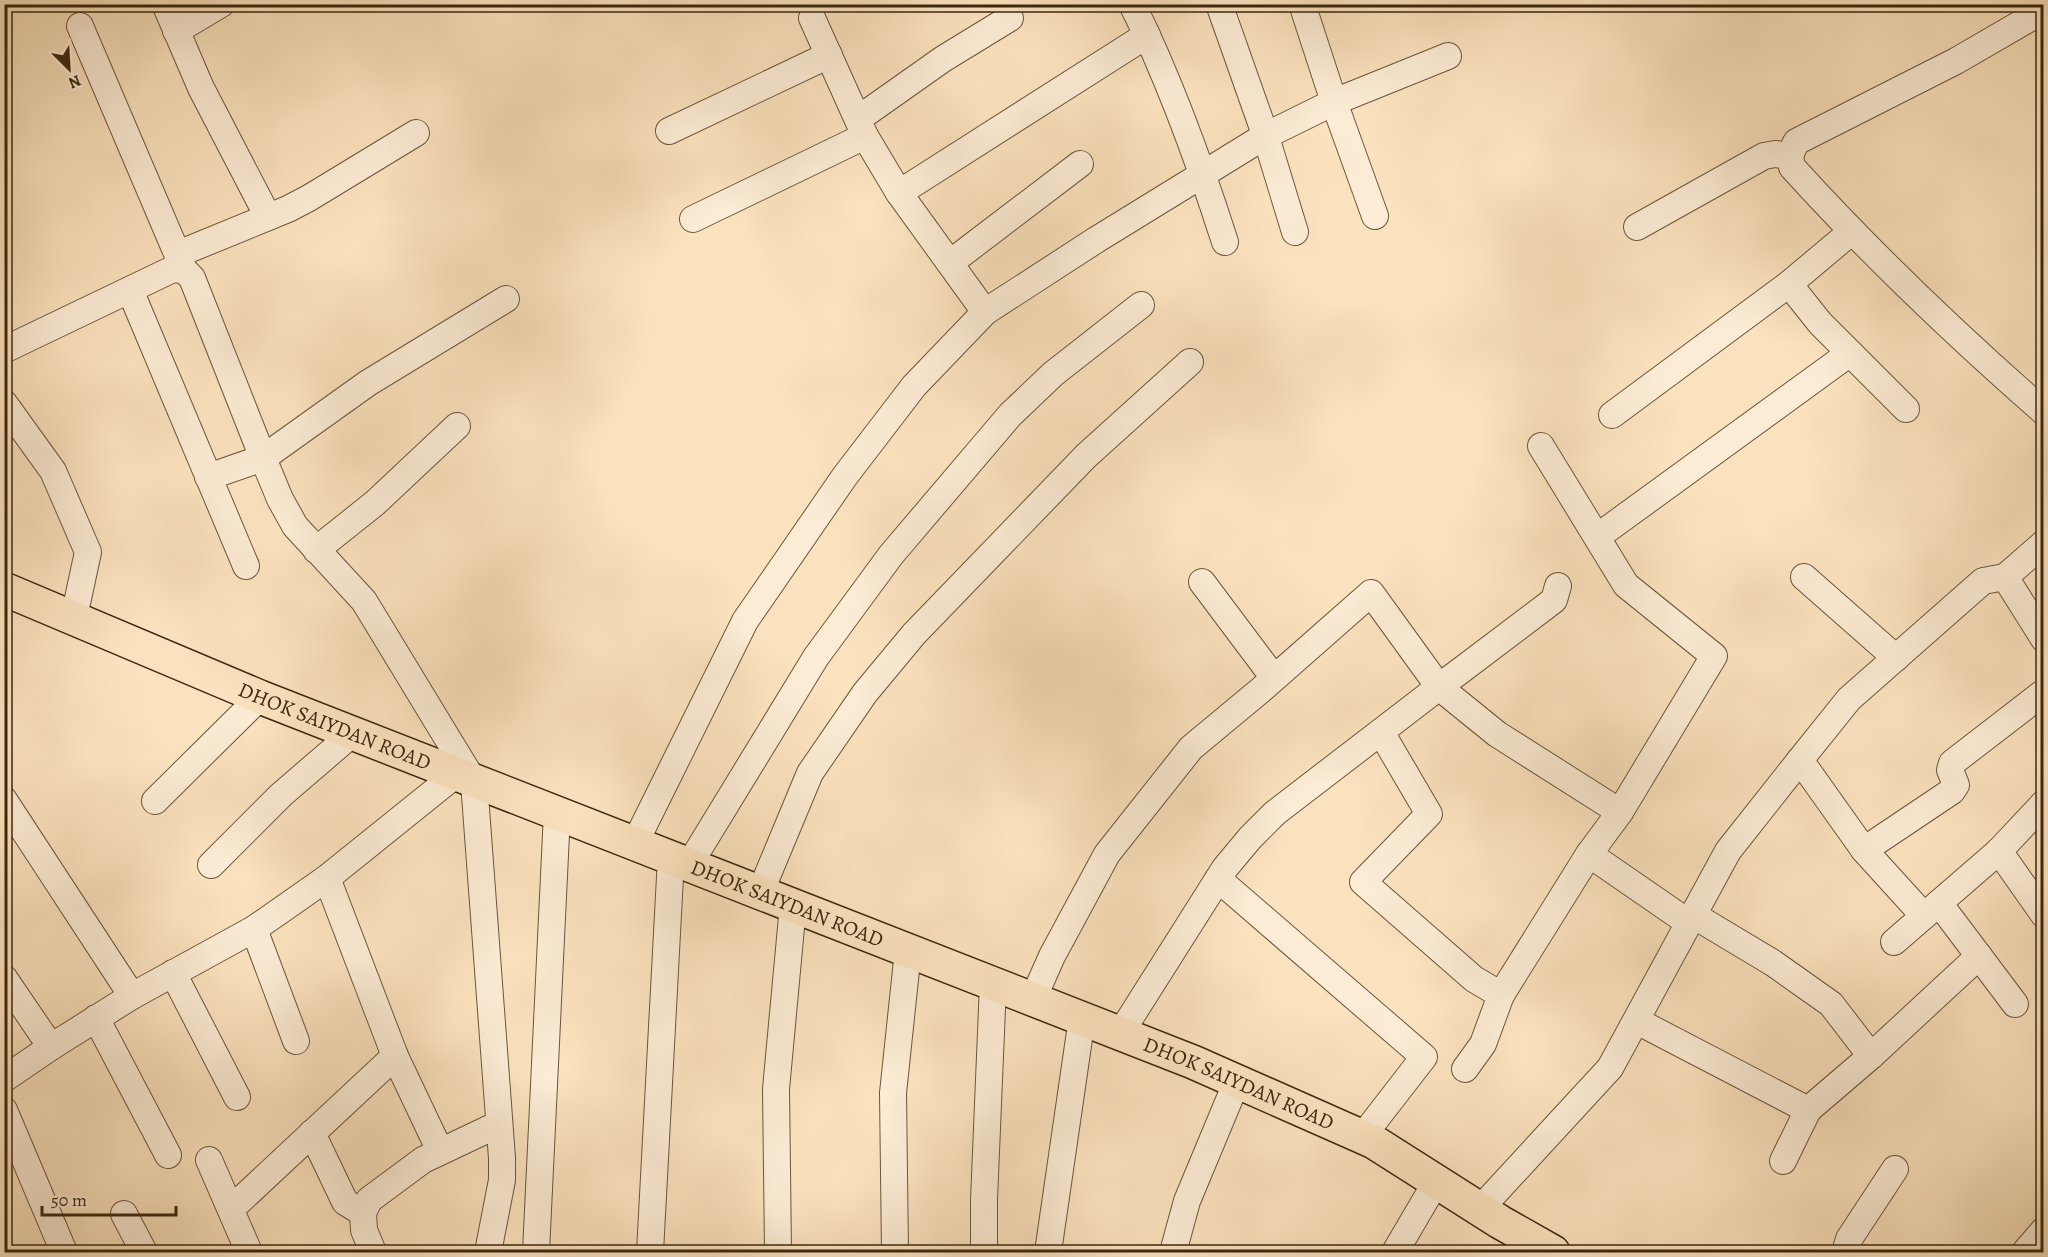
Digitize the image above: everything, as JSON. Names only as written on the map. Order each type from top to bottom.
[{"type":"main road","name":"DHOK SAIYDAN ROAD","points":[[4,589],[260,697],[1034,999],[1237,1081],[1374,1142],[1553,1252]]},
{"type":"street","points":[[165,4],[201,88],[268,217]]},
{"type":"street","points":[[176,31],[221,4]]},
{"type":"street","points":[[1132,4],[1148,36],[1203,174],[1225,242]]},
{"type":"street","points":[[1219,4],[1266,136],[1295,232]]},
{"type":"street","points":[[1302,4],[1375,216]]},
{"type":"street","points":[[2043,10],[1956,61],[1796,142],[1790,156],[1792,167],[1851,232],[1978,354],[2043,412]]},
{"type":"street","points":[[812,18],[862,127],[899,193],[985,312]]},
{"type":"street","points":[[693,219],[862,127],[943,59],[1010,18]]},
{"type":"street","points":[[80,26],[181,262],[192,278],[280,499],[295,526],[364,601],[464,778],[499,1124],[502,1179],[489,1252]]},
{"type":"street","points":[[899,193],[1148,36]]},
{"type":"street","points":[[669,130],[829,55]]},
{"type":"street","points":[[635,843],[745,621],[845,476],[914,386],[985,312],[1096,240],[1266,136],[1334,102],[1448,56]]},
{"type":"street","points":[[4,350],[173,269],[181,262],[309,198],[416,134]]},
{"type":"street","points":[[1637,227],[1764,156],[1775,154],[1790,156]]},
{"type":"street","points":[[950,263],[1080,164]]},
{"type":"street","points":[[1612,414],[1789,284],[1851,232]]},
{"type":"street","points":[[1789,284],[1820,323],[1906,409]]},
{"type":"street","points":[[130,290],[246,566]]},
{"type":"street","points":[[208,477],[263,458],[368,383],[506,299]]},
{"type":"street","points":[[650,1252],[680,861],[816,657],[891,555],[1010,415],[1053,374],[1141,305]]},
{"type":"street","points":[[1597,537],[1850,353]]},
{"type":"street","points":[[760,893],[810,773],[865,693],[914,634],[1086,456],[1190,362]]},
{"type":"street","points":[[4,403],[53,471],[88,552],[74,617]]},
{"type":"street","points":[[316,550],[375,503],[457,426]]},
{"type":"street","points":[[1465,1069],[1484,1044],[1501,995],[1589,854],[1620,812],[1714,656],[1626,585],[1541,446]]},
{"type":"street","points":[[1480,1209],[1610,1068],[1728,851],[1849,699],[1983,581],[2005,577],[2043,543]]},
{"type":"street","points":[[1804,577],[1896,658]]},
{"type":"street","points":[[2005,577],[2043,639]]},
{"type":"street","points":[[1202,582],[1274,678]]},
{"type":"street","points":[[1120,1034],[1218,879],[1250,838],[1275,813],[1554,600],[1558,586]]},
{"type":"street","points":[[1034,999],[1052,956],[1107,854],[1191,748],[1371,593],[1439,687],[1497,734],[1620,812]]},
{"type":"street","points":[[1864,850],[1952,791],[1956,785],[1950,770],[1952,763],[2043,692]]},
{"type":"street","points":[[154,801],[260,697]]},
{"type":"street","points":[[1381,732],[1430,814],[1363,882],[1474,979],[1501,995]]},
{"type":"street","points":[[211,865],[281,795],[353,733]]},
{"type":"street","points":[[1800,760],[1864,850],[1932,909],[1979,956],[2014,1004]]},
{"type":"street","points":[[4,1078],[132,996],[254,929],[464,778]]},
{"type":"street","points":[[4,800],[132,996]]},
{"type":"street","points":[[1894,942],[1999,851],[2043,802]]},
{"type":"street","points":[[536,1252],[557,813]]},
{"type":"street","points":[[1999,851],[2043,915]]},
{"type":"street","points":[[1589,854],[1691,919],[1773,963],[1831,1004],[1871,1056]]},
{"type":"street","points":[[327,878],[395,1056],[440,1150]]},
{"type":"street","points":[[1218,879],[1424,1057],[1362,1137]]},
{"type":"street","points":[[778,1252],[776,1089],[793,906]]},
{"type":"street","points":[[254,929],[296,1041]]},
{"type":"street","points":[[895,1252],[893,1093],[908,951]]},
{"type":"street","points":[[1783,1161],[1808,1110],[1871,1056],[1979,956]]},
{"type":"street","points":[[173,973],[237,1097]]},
{"type":"street","points":[[4,978],[51,1047]]},
{"type":"street","points":[[984,1252],[993,984]]},
{"type":"street","points":[[96,1018],[168,1155]]},
{"type":"street","points":[[1048,1252],[1082,1018]]},
{"type":"street","points":[[1637,1021],[1808,1110]]},
{"type":"street","points":[[231,1209],[395,1056]]},
{"type":"street","points":[[1173,1252],[1187,1201],[1237,1081]]},
{"type":"street","points":[[4,1110],[64,1252]]},
{"type":"street","points":[[373,1252],[364,1230],[363,1214],[369,1200],[440,1150],[499,1124]]},
{"type":"street","points":[[312,1133],[345,1202],[363,1214]]},
{"type":"street","points":[[209,1160],[249,1252]]},
{"type":"street","points":[[1845,1252],[1849,1239],[1895,1169]]},
{"type":"street","points":[[1395,1252],[1436,1182]]},
{"type":"street","points":[[124,1214],[144,1252]]},
{"type":"street","points":[[2025,1252],[2043,1230]]}]
